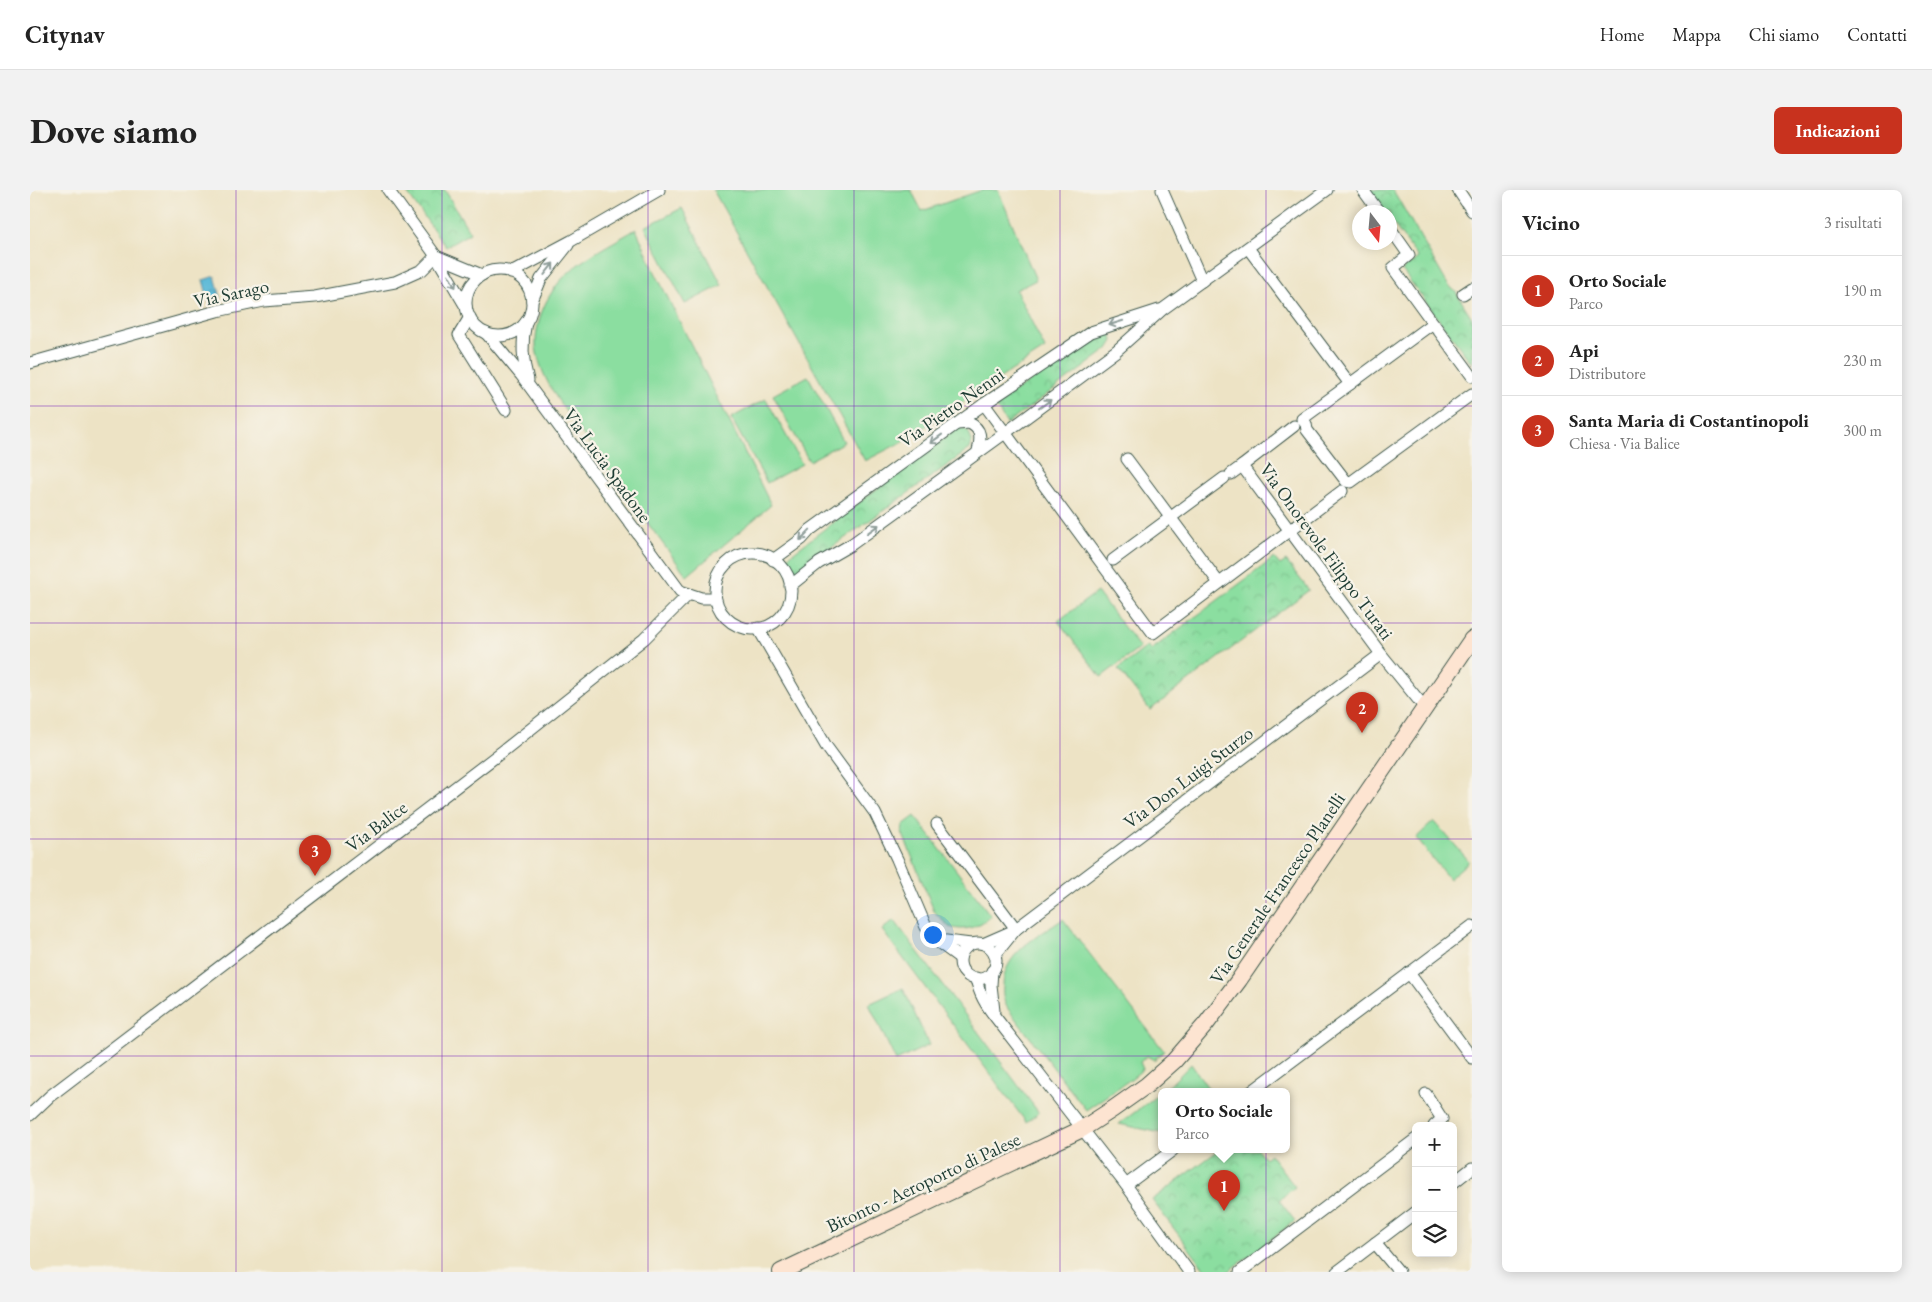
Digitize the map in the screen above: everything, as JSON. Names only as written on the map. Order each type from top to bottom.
[{"type":"street","points":[[388,190],[436,256],[476,327],[493,335],[508,334],[521,327],[526,321],[541,279],[571,241]]},
{"type":"street","points":[[511,273],[659,190]]},
{"type":"street","points":[[1162,190],[1202,280]]},
{"type":"street","name":"Via Pietro Nenni","points":[[790,586],[819,563],[852,544],[1005,433],[1116,351],[1163,309],[1327,190]]},
{"type":"street","points":[[1363,190],[1374,205]]},
{"type":"street","points":[[1458,190],[1472,211]]},
{"type":"street","points":[[1397,238],[1409,255],[1393,268],[1472,376]]},
{"type":"street","points":[[1248,248],[1350,384]]},
{"type":"street","points":[[436,256],[482,275]]},
{"type":"street","name":"Via Sarago","points":[[30,363],[217,312],[264,302],[315,297],[395,282],[422,270],[436,256]]},
{"type":"street","points":[[506,410],[459,336],[468,312],[470,288],[482,275],[496,270],[511,273],[528,287],[532,301]]},
{"type":"street","name":"Via Pietro Nenni","points":[[774,560],[802,540],[810,530],[956,424],[1090,332],[1163,309]]},
{"type":"street","points":[[526,321],[522,350],[524,366],[531,389]]},
{"type":"street","name":"Via Onorevole Filippo Turati","points":[[1425,708],[1381,654],[1242,466],[1433,323]]},
{"type":"street","name":"Via Lucia Spadone","points":[[486,333],[531,389],[680,591],[689,594]]},
{"type":"street","points":[[1298,423],[1306,424],[1307,430],[1346,481],[1350,482],[1472,394]]},
{"type":"street","points":[[984,404],[1153,633],[1342,491]]},
{"type":"street","points":[[956,424],[969,423],[979,430],[981,438],[978,451]]},
{"type":"street","points":[[1127,459],[1219,583]]},
{"type":"street","points":[[1113,560],[1242,466]]},
{"type":"street","points":[[752,554],[774,560],[787,575],[790,586],[790,600],[782,615],[769,625],[758,628],[736,626],[723,615],[716,600],[716,584],[723,568],[736,558],[752,554]]},
{"type":"street","points":[[689,594],[700,598],[714,598]]},
{"type":"street","name":"Via Balice","points":[[30,1115],[50,1096],[503,752],[598,677],[644,639],[689,594]]},
{"type":"street","points":[[758,628],[826,746],[862,793],[879,821],[898,859],[921,916],[934,939],[960,958]]},
{"type":"street","name":"Via Generale Francesco Planelli","points":[[1082,1129],[1147,1085],[1174,1061],[1206,1024],[1239,980],[1472,639]]},
{"type":"street","name":"Via Don Luigi Sturzo","points":[[1016,929],[1381,654]]},
{"type":"street","points":[[937,824],[1016,929]]},
{"type":"street","points":[[1256,1088],[1472,926]]},
{"type":"street","points":[[992,971],[987,976],[976,978],[965,974],[960,963],[964,950],[1016,929]]},
{"type":"street","points":[[995,956],[1016,929]]},
{"type":"street","points":[[934,939],[977,944],[992,950],[995,956],[995,964],[992,971],[991,998],[996,1018]]},
{"type":"street","points":[[1409,973],[1472,1058]]},
{"type":"street","points":[[976,978],[984,1001],[996,1018],[1126,1185],[1189,1272]]},
{"type":"street","points":[[1426,1094],[1442,1119],[1439,1122]]},
{"type":"street","name":"Bitonto - Aeroporto di Palese","points":[[781,1272],[1082,1129]]},
{"type":"street","points":[[1240,1272],[1412,1142]]},
{"type":"street","points":[[1126,1185],[1169,1153]]},
{"type":"street","points":[[1457,1180],[1472,1168]]},
{"type":"street","points":[[1337,1272],[1412,1215]]},
{"type":"street","points":[[1375,1243],[1399,1272]]},
{"type":"green space","points":[[405,190],[445,190],[470,233],[446,247]]},
{"type":"green space","points":[[713,190],[911,190],[922,211],[982,190],[998,190],[1036,280],[1016,290],[1045,349],[900,443],[865,461]]},
{"type":"green space","points":[[1368,190],[1393,190],[1448,285],[1455,291],[1472,318],[1472,364],[1402,270],[1418,258],[1397,229],[1397,205],[1379,205]]},
{"type":"green space","points":[[682,208],[722,285],[685,304],[645,227]]},
{"type":"green space","points":[[636,229],[655,272],[771,505],[687,576],[560,403],[546,379],[537,353],[536,338],[541,313],[548,298],[560,281],[590,256]]},
{"type":"green space","points":[[1106,332],[1112,335],[1113,341],[1108,349],[1007,424],[995,405],[1098,335]]},
{"type":"green space","points":[[808,376],[844,442],[809,461],[773,395]]},
{"type":"green space","points":[[766,399],[802,464],[767,483],[731,418]]},
{"type":"green space","points":[[959,427],[968,431],[972,441],[970,449],[793,575],[786,558]]},
{"type":"green space","points":[[1274,558],[1280,565],[1286,561],[1309,590],[1150,710],[1118,669],[1148,646],[1151,650]]},
{"type":"green space","points":[[1097,592],[1140,648],[1101,677],[1058,621]]},
{"type":"green space","points":[[915,816],[991,916],[981,923],[967,929],[949,927],[934,911],[902,832],[903,825]]},
{"type":"green space","points":[[1434,821],[1469,861],[1449,879],[1416,838]]},
{"type":"green space","points":[[1063,919],[1164,1051],[1154,1060],[1147,1056],[1140,1062],[1143,1069],[1086,1110],[1008,1009],[1003,996],[1005,975],[1015,955],[1033,939]]},
{"type":"green space","points":[[894,920],[1039,1113],[1026,1122],[882,930]]},
{"type":"green space","points":[[903,988],[929,1045],[896,1061],[869,1004]]},
{"type":"green space","points":[[1191,1064],[1208,1088],[1167,1088]]},
{"type":"green space","points":[[1158,1095],[1158,1132],[1119,1124]]},
{"type":"green space","points":[[1215,1153],[1261,1153],[1265,1158],[1270,1154],[1295,1187],[1279,1200],[1295,1221],[1228,1272],[1207,1272],[1152,1200]]},
{"type":"water","points":[[215,276],[221,298],[209,302],[203,280]]},
{"type":"place","name":"Api","points":[[1362,733]]},
{"type":"place","name":"Santa Maria di Costantinopoli","points":[[315,876]]},
{"type":"place","name":"Orto Sociale","points":[[1224,1211]]}]
